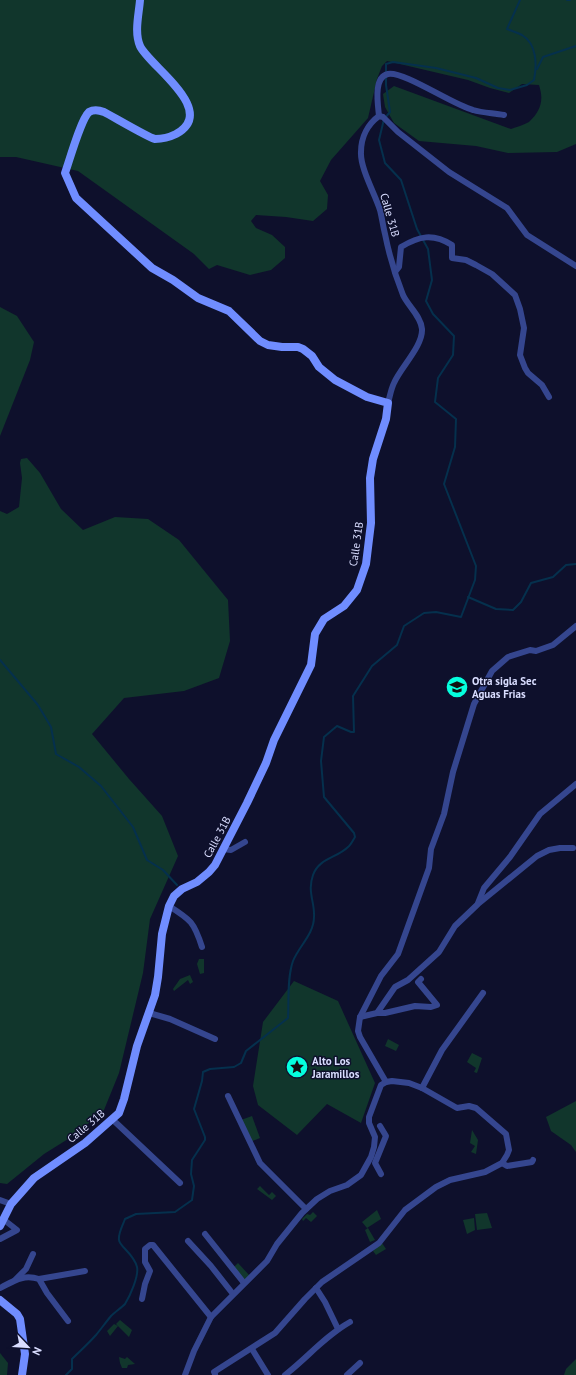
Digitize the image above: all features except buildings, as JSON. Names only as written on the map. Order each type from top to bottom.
[{"type":"street","points":[[140,0],[137,34],[140,46],[185,98],[189,110],[189,118],[186,126],[178,133],[169,137],[154,139],[104,112],[96,109],[89,112],[82,123],[65,174],[76,198],[152,268],[173,280],[198,298],[235,315],[260,341],[268,345],[298,347],[303,349],[312,356],[319,367],[335,380],[367,397],[388,403]]},
{"type":"street","points":[[504,114],[472,110],[440,96],[397,74],[386,75],[377,88],[377,104],[383,118],[398,132],[449,172],[507,208],[527,235],[576,266]]},
{"type":"street","name":"Calle 31B","points":[[2,1222],[11,1204],[34,1178],[85,1143],[119,1113],[124,1099],[136,1046],[149,1013],[154,995],[158,977],[162,934],[171,900],[182,889],[197,882],[209,872],[223,849],[248,803],[266,763],[274,740],[311,665],[316,634],[324,619],[344,606],[357,590],[366,564],[371,523],[370,478],[373,459],[386,419],[388,403],[394,383],[421,339],[422,331],[417,317],[404,297],[395,272],[379,208],[360,154],[363,138],[367,128],[373,121],[383,118]]},
{"type":"street","points":[[395,272],[399,267],[401,247],[413,240],[424,237],[442,239],[452,245],[452,258],[466,260],[492,274],[515,295],[524,328],[520,356],[528,373],[542,385],[549,397]]},
{"type":"street","points":[[386,1082],[358,1031],[360,1016],[381,976],[398,954],[430,868],[431,849],[444,814],[453,772],[474,704],[492,671],[508,657],[530,650],[536,651],[553,645],[576,626]]},
{"type":"street","points":[[478,904],[484,888],[510,857],[540,814],[576,784]]},
{"type":"street","points":[[223,849],[231,850],[245,842]]},
{"type":"street","points":[[377,1013],[395,987],[408,980],[439,952],[454,926],[478,904],[537,856],[549,850],[573,848]]},
{"type":"street","points":[[169,906],[187,917],[196,929],[202,947]]},
{"type":"street","points":[[360,1016],[385,1013],[415,1006],[431,1007],[437,1005],[418,982],[421,979]]},
{"type":"street","points":[[422,1088],[442,1050],[483,993]]},
{"type":"street","points":[[149,1013],[170,1019],[215,1039]]},
{"type":"street","points":[[185,1375],[194,1351],[211,1317],[267,1261],[277,1244],[317,1199],[330,1191],[355,1181],[361,1175],[373,1152],[375,1137],[369,1123],[370,1112],[381,1085],[386,1082],[403,1082],[422,1088],[457,1108],[469,1106],[476,1108],[504,1131],[508,1139],[509,1150],[502,1163],[485,1172],[450,1180],[436,1187],[405,1210],[379,1243],[322,1282],[278,1330],[252,1349],[214,1372],[214,1375]]},
{"type":"street","points":[[228,1096],[260,1163],[306,1210]]},
{"type":"street","points":[[112,1119],[180,1183]]},
{"type":"street","points":[[380,1126],[386,1136],[375,1163],[381,1174]]},
{"type":"street","points":[[502,1163],[507,1166],[532,1162],[533,1160]]},
{"type":"street","points":[[0,1200],[11,1204]]},
{"type":"street","points":[[0,1239],[17,1230],[2,1222]]},
{"type":"street","points":[[205,1234],[244,1283]]},
{"type":"street","points":[[188,1240],[233,1294]]},
{"type":"street","points":[[142,1300],[145,1284],[150,1271],[145,1262],[145,1249],[150,1245],[153,1245],[211,1317]]},
{"type":"street","points":[[14,1281],[26,1269],[33,1254]]},
{"type":"street","points":[[0,1288],[29,1276],[39,1279],[85,1271]]},
{"type":"street","points":[[39,1279],[47,1293],[68,1321]]},
{"type":"street","points":[[316,1288],[325,1302],[338,1329]]},
{"type":"street","points":[[0,1300],[20,1319],[25,1354],[22,1375]]},
{"type":"street","points":[[285,1375],[338,1329],[350,1322]]},
{"type":"street","points":[[252,1349],[268,1375]]},
{"type":"street","points":[[347,1375],[360,1363]]},
{"type":"green space","points":[[0,0],[576,0],[576,144],[557,152],[508,153],[476,146],[419,141],[394,123],[385,107],[383,94],[394,86],[511,129],[529,122],[536,114],[541,100],[539,85],[522,84],[509,93],[468,80],[387,61],[382,66],[377,79],[368,118],[331,160],[320,181],[328,195],[327,209],[313,221],[256,215],[251,221],[256,228],[272,235],[285,247],[285,258],[271,270],[250,275],[217,265],[209,269],[194,254],[78,171],[16,157],[0,157]]},
{"type":"green space","points":[[0,307],[17,316],[34,342],[30,360],[0,436]]},
{"type":"green space","points":[[27,458],[40,473],[61,509],[83,530],[115,517],[148,519],[179,540],[228,600],[230,641],[219,678],[184,691],[124,698],[92,734],[162,816],[178,856],[150,919],[143,973],[119,1073],[104,1110],[76,1134],[44,1154],[7,1184],[0,1183],[0,511],[7,514],[19,507],[22,478],[20,463],[21,459]]},
{"type":"green space","points":[[199,959],[204,959],[204,973],[200,974],[197,964]]},
{"type":"green space","points":[[190,975],[193,982],[190,984],[188,980],[174,991],[173,989],[180,979]]},
{"type":"green space","points":[[294,981],[338,1001],[375,1083],[361,1123],[327,1104],[297,1135],[258,1105],[253,1086],[263,1022]]},
{"type":"green space","points":[[388,1039],[399,1045],[396,1051],[385,1046]]},
{"type":"green space","points":[[472,1053],[482,1058],[477,1073],[474,1072],[476,1068],[467,1062]]},
{"type":"green space","points":[[576,1101],[576,1152],[571,1145],[551,1131],[546,1117]]},
{"type":"green space","points":[[252,1116],[260,1138],[250,1142],[241,1120]]},
{"type":"green space","points":[[472,1130],[478,1140],[476,1154],[471,1152],[475,1146],[470,1143]]},
{"type":"green space","points":[[260,1186],[269,1195],[272,1192],[276,1196],[272,1200],[257,1189]]},
{"type":"green space","points":[[377,1210],[381,1219],[367,1228],[362,1222]]},
{"type":"green space","points":[[313,1212],[317,1216],[311,1222],[306,1218],[303,1221],[302,1219],[307,1214],[310,1215]]},
{"type":"green space","points":[[487,1213],[492,1228],[477,1230],[475,1214]]},
{"type":"green space","points":[[474,1218],[475,1230],[467,1234],[463,1220]]},
{"type":"green space","points":[[368,1228],[375,1240],[370,1242],[365,1230]]},
{"type":"green space","points":[[382,1243],[386,1249],[376,1255],[373,1251]]},
{"type":"green space","points":[[238,1263],[250,1276],[244,1281],[233,1268]]},
{"type":"green space","points":[[120,1320],[132,1330],[129,1337],[116,1324]]},
{"type":"green space","points":[[114,1324],[118,1326],[110,1336],[107,1331]]},
{"type":"green space","points":[[0,1353],[8,1363],[7,1375],[0,1375]]},
{"type":"green space","points":[[119,1357],[125,1359],[127,1357],[135,1364],[128,1365],[127,1368],[122,1368]]},
{"type":"green space","points":[[576,1359],[576,1375],[564,1375],[566,1369]]},
{"type":"waterway","points":[[66,1375],[72,1369],[72,1359],[96,1335],[111,1316],[125,1304],[134,1286],[137,1275],[137,1267],[133,1258],[121,1245],[119,1240],[120,1232],[125,1219],[136,1214],[175,1212],[192,1200],[194,1186],[191,1174],[192,1160],[205,1140],[194,1109],[203,1072],[210,1069],[234,1067],[241,1063],[246,1051],[288,1018],[291,968],[293,961],[312,929],[314,912],[311,881],[313,875],[319,865],[344,851],[355,837],[354,833],[324,797],[321,761],[324,737],[337,726],[354,732],[353,696],[372,666],[397,645],[404,626],[424,613],[436,612],[461,617],[475,580],[476,566],[444,484],[455,447],[456,419],[435,402],[438,378],[453,355],[454,336],[433,314],[426,301],[432,280],[428,249],[417,229],[401,180],[385,163],[379,140],[384,119],[390,112],[386,85],[386,64],[393,62],[436,68],[476,78],[498,88],[510,90],[527,85],[534,80],[536,68],[535,55],[531,44],[522,35],[507,29],[520,0]]},
{"type":"waterway","points":[[537,69],[543,57],[576,46]]},
{"type":"waterway","points":[[468,597],[496,609],[513,610],[521,602],[531,583],[553,577],[566,565],[576,564]]},
{"type":"waterway","points":[[0,660],[38,705],[51,727],[56,754],[79,767],[101,786],[133,827],[147,860],[163,870],[177,885]]},
{"type":"place","name":"Otra sigla Sec Aguas Frias","points":[[457,687]]},
{"type":"place","name":"Alto Los Jaramillos","points":[[297,1067]]}]
